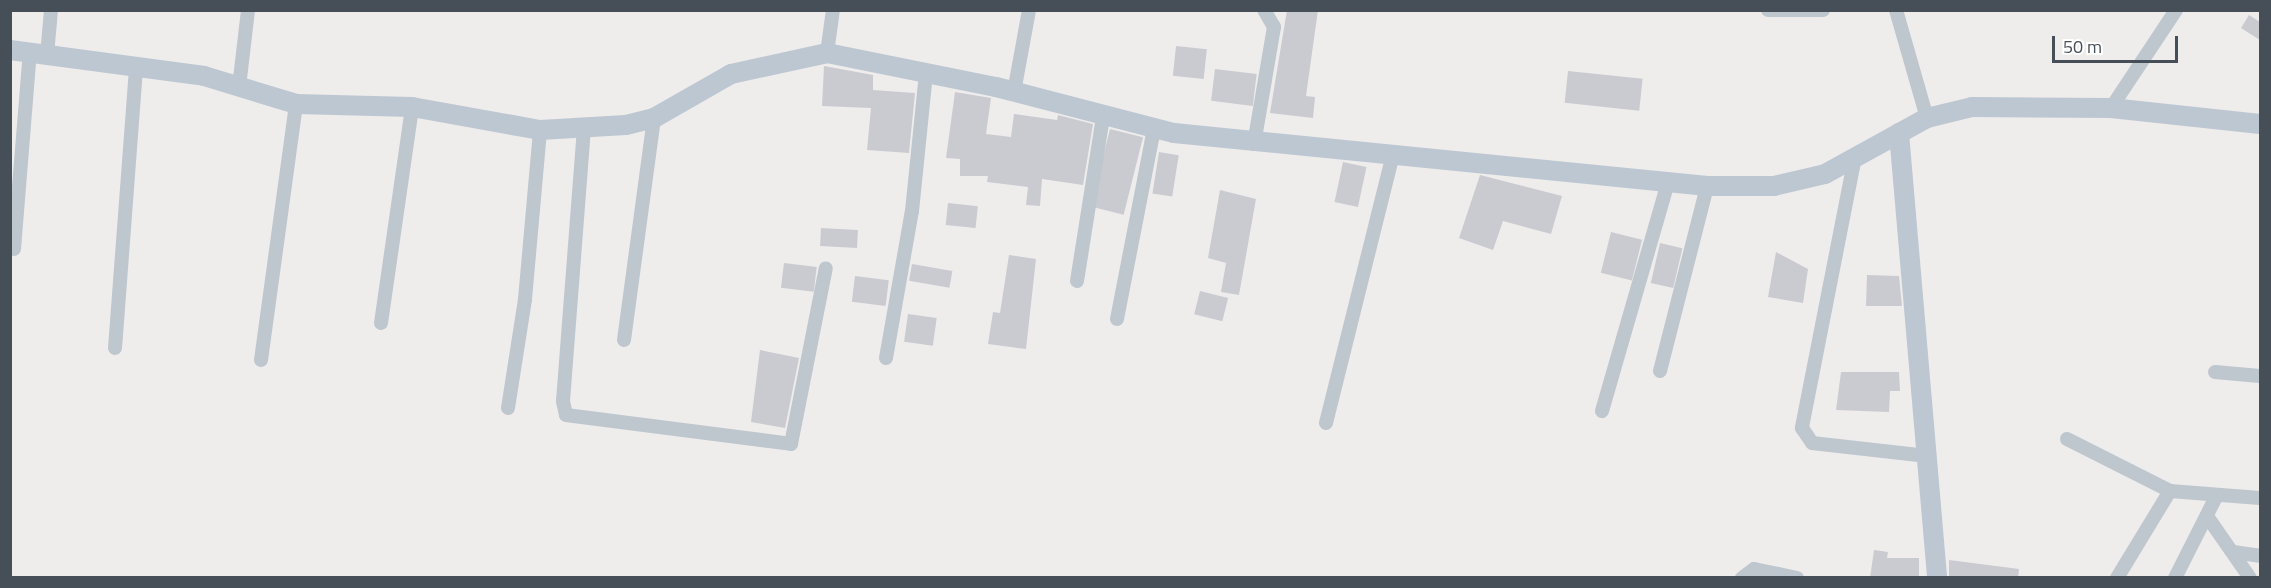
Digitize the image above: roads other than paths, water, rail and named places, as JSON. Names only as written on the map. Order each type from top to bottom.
[{"type":"street","points":[[14,249],[39,53],[51,10]]},
{"type":"street","points":[[239,87],[248,10]]},
{"type":"street","points":[[827,53],[833,10]]},
{"type":"street","points":[[1014,92],[1029,10]]},
{"type":"street","points":[[1254,144],[1274,27],[1264,10]]},
{"type":"street","points":[[1768,10],[1822,10]]},
{"type":"street","points":[[1896,10],[1927,118]]},
{"type":"street","points":[[2112,108],[2176,10]]},
{"type":"street","points":[[10,50],[136,67],[239,87],[297,104],[412,107],[540,130],[584,128],[654,118],[732,74],[827,53],[1014,92],[1154,129],[1254,144],[1707,186],[1790,183],[1854,162],[1927,118],[1972,107],[2112,108],[2260,124]]},
{"type":"street","points":[[114,348],[136,67]]},
{"type":"street","points":[[886,358],[912,212],[926,73]]},
{"type":"street","points":[[261,360],[297,104]]},
{"type":"street","points":[[381,323],[412,107]]},
{"type":"street","points":[[1077,281],[1103,116]]},
{"type":"street","points":[[624,340],[654,118]]},
{"type":"street","points":[[584,128],[562,401],[567,415],[791,444],[826,268]]},
{"type":"street","points":[[1117,319],[1154,129]]},
{"type":"street","points":[[508,408],[525,299],[540,130]]},
{"type":"street","points":[[1899,133],[1936,578]]},
{"type":"street","points":[[1326,423],[1392,158]]},
{"type":"street","points":[[1854,162],[1802,428],[1812,443],[1927,456]]},
{"type":"street","points":[[1602,411],[1668,183]]},
{"type":"street","points":[[1660,371],[1707,186]]},
{"type":"street","points":[[2215,372],[2260,376]]},
{"type":"street","points":[[2067,439],[2170,491],[2260,498]]},
{"type":"street","points":[[2117,578],[2170,491]]},
{"type":"street","points":[[2175,578],[2209,519],[2217,495]]},
{"type":"street","points":[[2209,519],[2250,578]]},
{"type":"street","points":[[2233,552],[2260,556]]},
{"type":"street","points":[[1742,578],[1754,569],[1797,578]]}]
